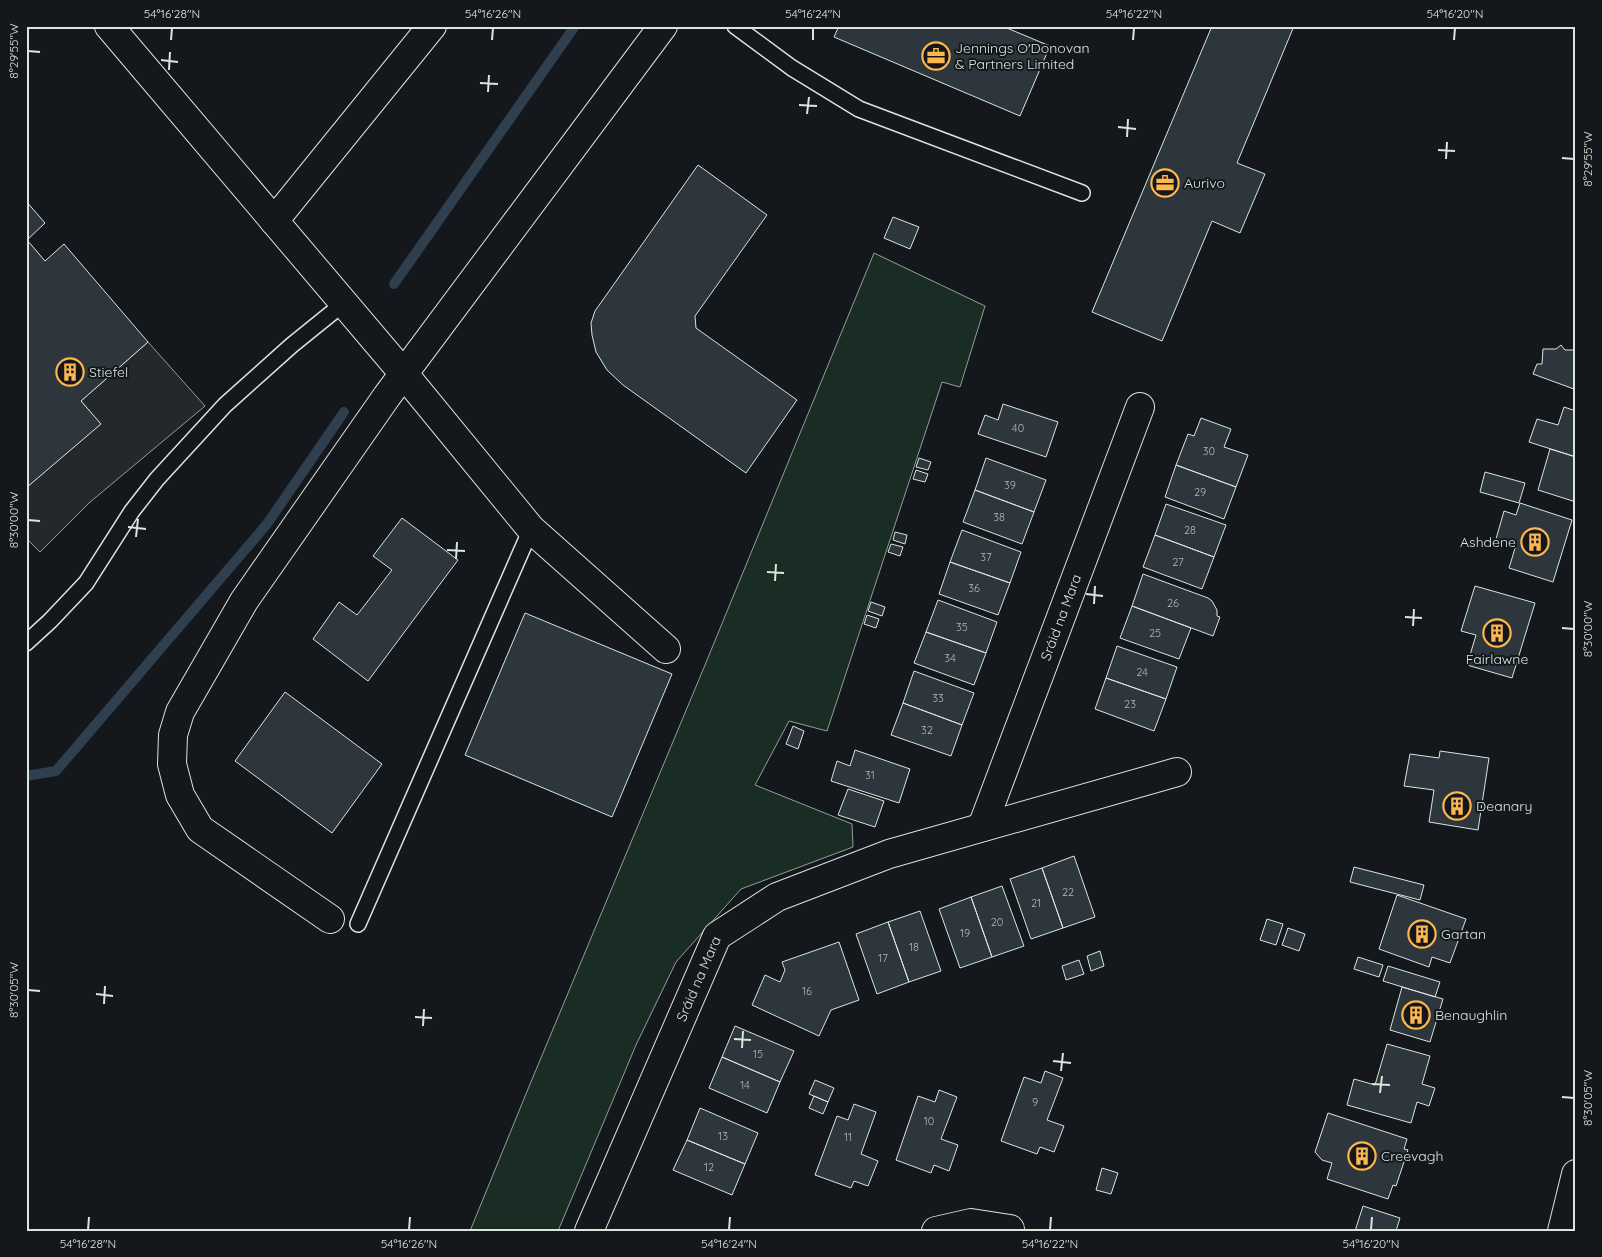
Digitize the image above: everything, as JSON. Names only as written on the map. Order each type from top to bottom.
[{"type":"street","points":[[110,26],[344,302],[531,529],[666,649]]},
{"type":"street","points":[[274,221],[432,26]]},
{"type":"street","points":[[330,919],[200,829],[180,795],[172,764],[173,735],[180,712],[244,601],[404,374],[663,26]]},
{"type":"street","name":"Sráid na Mara","points":[[982,827],[1140,407]]},
{"type":"street","name":"Sráid na Mara","points":[[589,1231],[717,936],[777,896],[889,854],[1177,772]]},
{"type":"street","points":[[1562,1231],[1576,1174]]},
{"type":"street","points":[[936,1231],[971,1223],[1010,1229]]},
{"type":"lane","points":[[736,26],[792,68],[859,109],[1082,193]]},
{"type":"lane","points":[[26,643],[50,621],[86,582],[137,505],[157,479],[219,412],[292,345],[344,302]]},
{"type":"lane","points":[[358,924],[531,529]]},
{"type":"green space","points":[[874,253],[985,306],[960,387],[942,382],[827,731],[789,721],[755,785],[852,824],[853,847],[741,889],[676,962],[636,1045],[558,1231],[470,1231],[705,665]]},
{"type":"shaded area","points":[[148,342],[205,406],[89,503],[40,552],[26,538],[26,488],[100,424],[81,401]]},
{"type":"building","points":[[839,26],[1002,26],[1050,46],[1020,116],[834,37]]},
{"type":"building","points":[[1212,26],[1294,26],[1237,163],[1265,174],[1240,233],[1212,221],[1162,341],[1092,312]]},
{"type":"building","points":[[698,165],[767,215],[695,316],[696,328],[797,400],[746,473],[623,385],[607,370],[596,352],[592,335],[591,323],[595,311]]},
{"type":"building","name":"Stiefel","points":[[26,201],[45,223],[27,240],[45,261],[64,244],[148,342],[81,401],[101,424],[26,488]]},
{"type":"building","points":[[893,217],[919,227],[910,249],[884,238]]},
{"type":"building","points":[[1561,345],[1565,350],[1576,350],[1576,384],[1574,389],[1533,374],[1537,364],[1542,364],[1543,349],[1556,349]]},
{"type":"building","points":[[1003,404],[1058,422],[1046,457],[978,434],[985,415],[998,420]]},
{"type":"building","points":[[1564,407],[1576,411],[1576,457],[1529,442],[1537,419],[1558,425]]},
{"type":"building","points":[[1201,418],[1231,429],[1224,447],[1248,455],[1236,487],[1176,465],[1188,434],[1194,436]]},
{"type":"building","points":[[1550,449],[1576,457],[1576,502],[1538,490]]},
{"type":"building","points":[[919,458],[931,462],[928,470],[916,467]]},
{"type":"building","points":[[986,458],[1046,480],[1034,512],[975,490]]},
{"type":"building","points":[[1176,465],[1236,487],[1224,519],[1165,497]]},
{"type":"building","points":[[916,470],[928,474],[925,482],[913,479]]},
{"type":"building","points":[[1485,472],[1525,483],[1519,503],[1480,492]]},
{"type":"building","points":[[975,490],[1034,512],[1022,544],[963,522]]},
{"type":"building","name":"Ashdene","points":[[1520,503],[1572,520],[1553,582],[1509,568],[1516,545],[1496,539],[1504,511],[1516,515]]},
{"type":"building","points":[[1166,504],[1226,525],[1214,557],[1155,535]]},
{"type":"building","points":[[402,518],[458,560],[368,681],[313,639],[339,602],[357,615],[392,570],[373,556]]},
{"type":"building","points":[[962,530],[1021,552],[1010,583],[950,562]]},
{"type":"building","points":[[895,532],[907,535],[905,544],[893,540]]},
{"type":"building","points":[[1155,535],[1214,557],[1202,589],[1143,567]]},
{"type":"building","points":[[891,544],[903,547],[900,556],[888,552]]},
{"type":"building","points":[[950,562],[1010,583],[998,615],[939,594]]},
{"type":"building","points":[[1143,574],[1212,601],[1217,610],[1217,616],[1220,617],[1213,636],[1132,606]]},
{"type":"building","name":"Fairlawne","points":[[1475,586],[1535,603],[1512,678],[1467,665],[1476,635],[1461,631]]},
{"type":"building","points":[[938,600],[997,622],[986,653],[926,632]]},
{"type":"building","points":[[871,602],[885,607],[882,616],[868,611]]},
{"type":"building","points":[[1132,606],[1191,628],[1179,659],[1120,638]]},
{"type":"building","points":[[525,613],[672,674],[612,817],[465,755]]},
{"type":"building","points":[[867,615],[879,619],[876,628],[864,624]]},
{"type":"building","points":[[926,632],[986,653],[974,685],[914,663]]},
{"type":"building","points":[[1117,646],[1177,667],[1166,699],[1106,678]]},
{"type":"building","points":[[914,671],[974,693],[962,725],[903,703]]},
{"type":"building","points":[[1106,678],[1166,699],[1154,731],[1095,709]]},
{"type":"building","points":[[285,692],[382,764],[332,833],[235,761]]},
{"type":"building","points":[[903,703],[962,725],[951,756],[891,735]]},
{"type":"building","points":[[793,726],[804,731],[798,749],[786,744]]},
{"type":"building","points":[[855,750],[910,769],[899,803],[831,781],[837,761],[850,766]]},
{"type":"building","name":"Deanary","points":[[1440,751],[1489,758],[1478,830],[1429,822],[1434,790],[1404,786],[1410,754],[1439,758]]},
{"type":"building","points":[[848,789],[884,801],[875,827],[838,815]]},
{"type":"building","points":[[1074,856],[1095,917],[1063,928],[1042,868]]},
{"type":"building","points":[[1354,867],[1424,885],[1420,900],[1350,882]]},
{"type":"building","points":[[1042,868],[1063,928],[1031,939],[1010,879]]},
{"type":"building","points":[[1002,886],[1024,946],[992,957],[971,897]]},
{"type":"building","name":"Gartan","points":[[1397,895],[1466,919],[1450,963],[1432,957],[1429,967],[1379,949]]},
{"type":"building","points":[[971,897],[992,957],[960,968],[939,909]]},
{"type":"building","points":[[920,911],[941,971],[909,982],[888,922]]},
{"type":"building","points":[[1267,919],[1283,924],[1276,945],[1260,940]]},
{"type":"building","points":[[888,922],[909,982],[877,994],[856,934]]},
{"type":"building","points":[[1288,928],[1305,934],[1299,951],[1282,945]]},
{"type":"building","points":[[839,942],[859,1000],[831,1010],[819,1036],[752,1005],[765,975],[780,982],[785,970],[782,962]]},
{"type":"building","points":[[1100,951],[1104,966],[1091,971],[1087,956]]},
{"type":"building","points":[[1358,957],[1383,965],[1379,977],[1354,969]]},
{"type":"building","points":[[1079,960],[1084,974],[1066,980],[1062,966]]},
{"type":"building","points":[[1388,966],[1440,982],[1435,997],[1383,981]]},
{"type":"building","name":"Benaughlin","points":[[1402,987],[1443,999],[1430,1042],[1390,1030]]},
{"type":"building","points":[[735,1026],[794,1051],[780,1082],[722,1057]]},
{"type":"building","points":[[1387,1044],[1430,1056],[1422,1084],[1435,1088],[1429,1106],[1417,1102],[1411,1123],[1347,1105],[1354,1079],[1375,1085]]},
{"type":"building","points":[[722,1057],[780,1082],[767,1113],[709,1088]]},
{"type":"building","points":[[1045,1071],[1063,1078],[1047,1120],[1064,1126],[1054,1152],[1040,1147],[1037,1154],[1001,1141],[1024,1077],[1041,1083]]},
{"type":"building","points":[[815,1080],[834,1088],[828,1102],[809,1094]]},
{"type":"building","points":[[939,1090],[957,1097],[941,1139],[958,1145],[949,1171],[934,1165],[931,1173],[896,1160],[918,1096],[935,1102]]},
{"type":"building","points":[[814,1096],[828,1102],[823,1114],[809,1108]]},
{"type":"building","points":[[854,1104],[876,1112],[861,1154],[878,1161],[868,1186],[854,1181],[851,1188],[815,1175],[837,1116],[848,1120]]},
{"type":"building","points":[[700,1108],[758,1133],[745,1164],[687,1140]]},
{"type":"building","name":"Creevagh","points":[[1328,1113],[1407,1139],[1404,1149],[1408,1150],[1396,1186],[1393,1185],[1388,1199],[1327,1179],[1332,1163],[1322,1160],[1315,1152]]},
{"type":"building","points":[[687,1140],[745,1164],[732,1195],[673,1170]]},
{"type":"building","points":[[1102,1168],[1118,1173],[1111,1194],[1096,1190]]},
{"type":"building","points":[[1363,1206],[1400,1218],[1396,1231],[1355,1231]]},
{"type":"waterway","points":[[394,284],[575,26]]},
{"type":"waterway","points":[[26,776],[56,771],[267,524],[344,412]]},
{"type":"place","name":"Jennings O'Donovan & Partners Limited","points":[[936,56]]},
{"type":"place","name":"Aurivo","points":[[1165,183]]},
{"type":"place","name":"Stiefel","points":[[70,372]]},
{"type":"place","name":"Ashdene","points":[[1535,542]]},
{"type":"place","name":"Fairlawne","points":[[1497,633]]},
{"type":"place","name":"Deanary","points":[[1457,806]]},
{"type":"place","name":"Gartan","points":[[1422,934]]},
{"type":"place","name":"Benaughlin","points":[[1416,1015]]},
{"type":"place","name":"Creevagh","points":[[1362,1156]]}]
